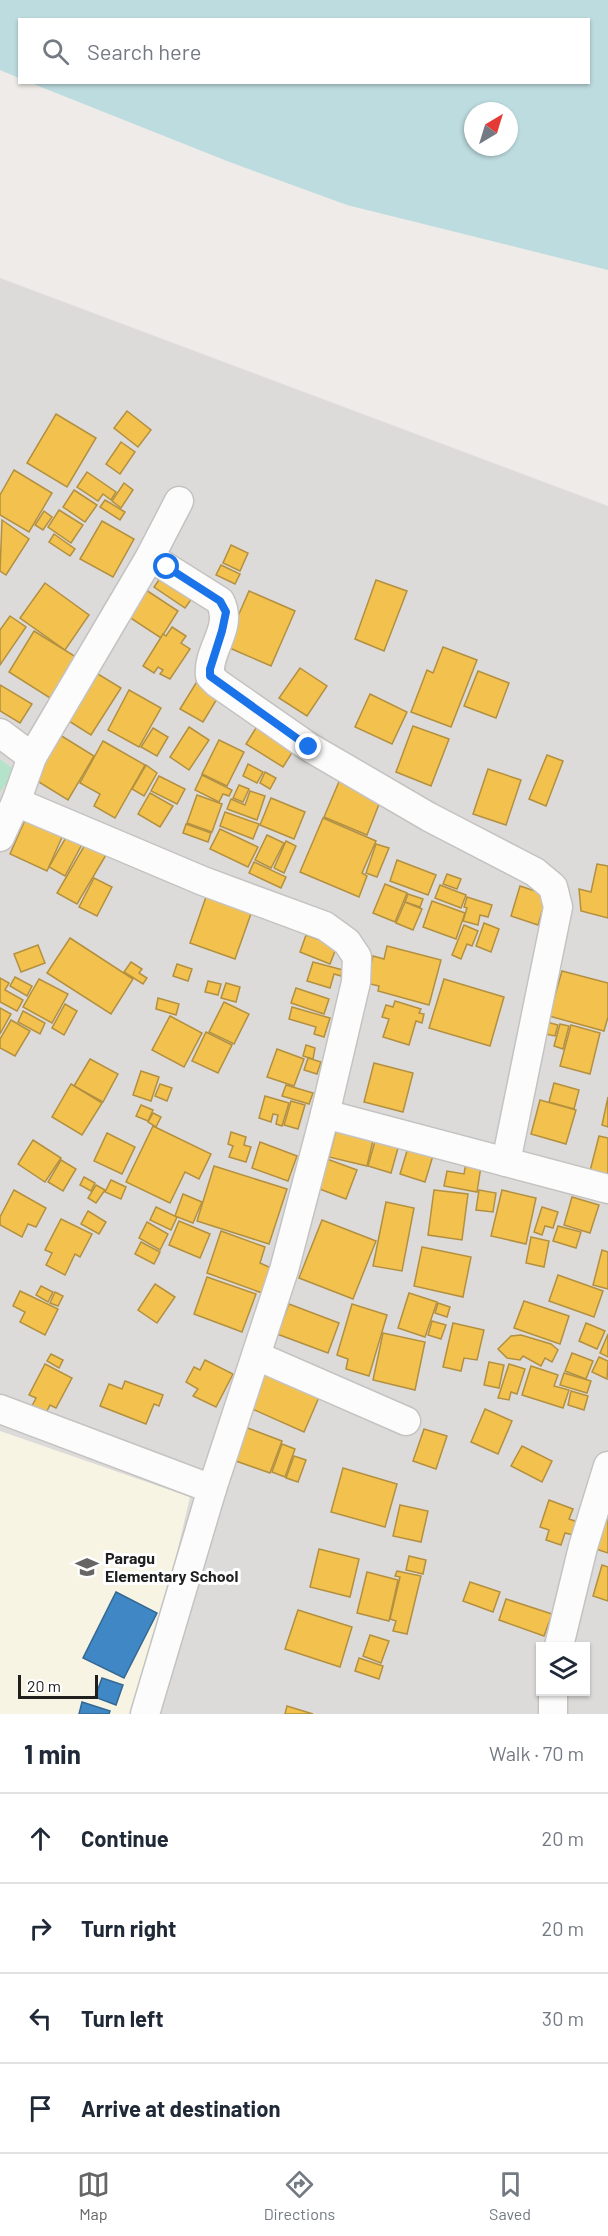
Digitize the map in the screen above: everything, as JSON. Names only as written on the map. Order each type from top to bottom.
[{"type":"street","points":[[0,837],[16,802],[32,757],[150,556],[179,501]]},
{"type":"street","points":[[150,556],[220,601],[226,612],[210,669],[210,676],[217,683],[309,747],[429,817],[535,872],[553,887],[558,907],[506,1162]]},
{"type":"street","points":[[0,733],[32,757]]},
{"type":"street","points":[[16,802],[203,881],[325,926],[347,942],[357,957],[356,982],[325,1114],[284,1270],[212,1489],[145,1714]]},
{"type":"street","points":[[325,1114],[608,1189]]},
{"type":"street","points":[[257,1356],[406,1421]]},
{"type":"street","points":[[0,1409],[212,1489]]},
{"type":"street","points":[[560,1642],[583,1547],[608,1466]]},
{"type":"street","points":[[553,1714],[554,1696]]},
{"type":"shaded area","points":[[0,278],[608,506],[608,1714],[0,1714]]},
{"type":"shaded area","name":"Paragu Elementary School","points":[[0,1431],[190,1497],[157,1637],[133,1714],[0,1714]]},
{"type":"green space","points":[[0,759],[16,771],[0,792]]},
{"type":"water","points":[[0,0],[608,0],[608,270],[347,205],[227,161],[34,84],[590,84],[590,18],[18,18],[18,78],[0,70]]},
{"type":"building: Homes","points":[[127,411],[151,430],[138,447],[114,428]]},
{"type":"building: Homes","points":[[56,414],[96,438],[67,487],[27,463]]},
{"type":"building: Homes","points":[[121,442],[135,452],[120,474],[106,464]]},
{"type":"building: Homes","points":[[14,470],[52,493],[29,532],[0,515],[0,495]]},
{"type":"building: Homes","points":[[87,472],[116,492],[111,500],[103,494],[98,501],[77,487]]},
{"type":"building: Homes","points":[[124,483],[133,490],[121,508],[112,501]]},
{"type":"building: Homes","points":[[74,490],[97,505],[85,522],[63,507]]},
{"type":"building: Homes","points":[[105,500],[125,512],[120,520],[100,507]]},
{"type":"building: Homes","points":[[59,510],[83,525],[71,543],[48,527]]},
{"type":"building: Homes","points":[[44,511],[52,517],[43,530],[35,525]]},
{"type":"building: Homes","points":[[2,520],[29,539],[6,575],[0,571]]},
{"type":"building: Homes","points":[[102,521],[134,539],[113,577],[80,559]]},
{"type":"building: Homes","points":[[54,534],[75,549],[70,556],[49,542]]},
{"type":"building: Homes","points":[[231,545],[248,553],[240,571],[223,563]]},
{"type":"building: Homes","points":[[221,565],[240,574],[235,584],[216,575]]},
{"type":"building: Homes","points":[[167,568],[198,590],[185,608],[154,587]]},
{"type":"building: Homes","points":[[376,580],[407,591],[384,651],[355,639]]},
{"type":"building: Homes","points":[[45,583],[89,615],[65,650],[20,618]]},
{"type":"building: Homes","points":[[146,590],[178,611],[161,638],[129,617]]},
{"type":"building: Homes","points":[[249,591],[295,611],[271,666],[225,646]]},
{"type":"building: Homes","points":[[10,616],[26,627],[0,665],[0,630]]},
{"type":"building: Homes","points":[[172,627],[186,636],[181,643],[190,649],[170,679],[160,674],[163,670],[158,667],[154,673],[143,666],[163,634],[166,636]]},
{"type":"building: Homes","points":[[34,631],[76,657],[50,698],[9,672]]},
{"type":"building: Homes","points":[[443,647],[477,660],[451,727],[411,712],[427,670],[433,673]]},
{"type":"building: Homes","points":[[300,668],[327,686],[307,716],[279,698]]},
{"type":"building: Homes","points":[[93,671],[121,688],[91,735],[64,718]]},
{"type":"building: Homes","points":[[478,671],[509,683],[496,718],[464,706]]},
{"type":"building: Homes","points":[[201,675],[223,689],[203,722],[180,709]]},
{"type":"building: Homes","points":[[0,685],[32,704],[20,723],[0,711]]},
{"type":"building: Homes","points":[[129,690],[161,708],[139,747],[108,730]]},
{"type":"building: Homes","points":[[370,694],[407,712],[392,744],[355,727]]},
{"type":"building: Homes","points":[[261,720],[298,743],[283,767],[246,744]]},
{"type":"building: Homes","points":[[413,726],[449,739],[431,786],[396,772]]},
{"type":"building: Homes","points":[[189,727],[209,740],[189,770],[170,757]]},
{"type":"building: Homes","points":[[153,728],[168,737],[157,756],[141,747]]},
{"type":"building: Homes","points":[[60,735],[94,756],[68,800],[34,779]]},
{"type":"building: Homes","points":[[219,740],[244,752],[227,786],[202,774]]},
{"type":"building: Homes","points":[[103,741],[145,765],[115,818],[94,806],[100,794],[80,783]]},
{"type":"building: Homes","points":[[547,755],[563,761],[546,806],[529,799]]},
{"type":"building: Homes","points":[[248,764],[263,772],[257,783],[243,776]]},
{"type":"building: Homes","points":[[146,765],[157,773],[144,796],[132,789]]},
{"type":"building: Homes","points":[[488,769],[521,780],[506,825],[473,814]]},
{"type":"building: Homes","points":[[265,772],[276,778],[270,789],[260,783]]},
{"type":"building: Homes","points":[[202,775],[232,790],[229,796],[223,794],[219,802],[195,790]]},
{"type":"building: Homes","points":[[159,776],[185,789],[177,804],[151,791]]},
{"type":"building: Homes","points":[[341,777],[383,794],[367,835],[324,817]]},
{"type":"building: Homes","points":[[239,785],[249,789],[243,802],[233,798]]},
{"type":"building: Homes","points":[[250,791],[265,796],[257,820],[227,809],[231,799],[245,805]]},
{"type":"building: Homes","points":[[150,793],[173,806],[160,827],[138,814]]},
{"type":"building: Homes","points":[[197,795],[222,804],[212,832],[187,823]]},
{"type":"building: Homes","points":[[271,798],[305,812],[294,839],[260,825]]},
{"type":"building: Homes","points":[[29,811],[66,828],[47,871],[10,854]]},
{"type":"building: Homes","points":[[225,812],[259,824],[253,839],[220,826]]},
{"type":"building: Homes","points":[[323,818],[376,841],[362,873],[367,876],[359,897],[300,872]]},
{"type":"building: Homes","points":[[186,824],[211,833],[208,842],[183,833]]},
{"type":"building: Homes","points":[[72,827],[87,835],[65,876],[49,867]]},
{"type":"building: Homes","points":[[220,829],[258,847],[248,867],[210,849]]},
{"type":"building: Homes","points":[[267,835],[284,843],[271,868],[255,860]]},
{"type":"building: Homes","points":[[286,841],[296,846],[284,873],[274,868]]},
{"type":"building: Homes","points":[[86,843],[106,855],[77,904],[57,893]]},
{"type":"building: Homes","points":[[376,844],[389,848],[377,877],[366,873]]},
{"type":"building: Homes","points":[[397,860],[436,875],[428,895],[390,881]]},
{"type":"building: Homes","points":[[254,862],[286,877],[281,888],[249,873]]},
{"type":"building: Homes","points":[[597,864],[608,866],[608,918],[581,911],[579,889],[591,892]]},
{"type":"building: Homes","points":[[447,874],[461,879],[457,889],[443,884]]},
{"type":"building: Homes","points":[[94,878],[112,887],[97,916],[79,907]]},
{"type":"building: Homes","points":[[385,884],[407,893],[395,922],[373,913]]},
{"type":"building: Homes","points":[[440,885],[466,895],[461,908],[435,898]]},
{"type":"building: Homes","points":[[520,886],[547,895],[538,925],[511,916]]},
{"type":"building: Homes","points":[[207,894],[253,908],[235,959],[190,943]]},
{"type":"building: Homes","points":[[408,894],[423,899],[420,907],[405,902]]},
{"type":"building: Homes","points":[[467,897],[492,905],[488,917],[480,915],[478,925],[463,921],[467,908],[464,907]]},
{"type":"building: Homes","points":[[432,901],[465,913],[456,939],[423,927]]},
{"type":"building: Homes","points":[[405,902],[422,909],[413,930],[396,923]]},
{"type":"building: Homes","points":[[484,923],[499,929],[491,952],[476,946]]},
{"type":"building: Homes","points":[[464,925],[478,931],[472,946],[467,944],[461,959],[452,955]]},
{"type":"building: Homes","points":[[306,935],[337,946],[330,964],[300,952]]},
{"type":"building: Homes","points":[[70,938],[133,979],[111,1014],[47,973]]},
{"type":"building: Homes","points":[[38,945],[45,963],[21,972],[14,954]]},
{"type":"building: Homes","points":[[387,946],[441,960],[429,1005],[378,991],[379,986],[366,983],[373,956],[384,959]]},
{"type":"building: Homes","points":[[131,962],[142,969],[139,973],[147,978],[143,984],[124,972]]},
{"type":"building: Homes","points":[[313,962],[343,970],[341,976],[334,974],[330,988],[307,981]]},
{"type":"building: Homes","points":[[177,964],[192,969],[188,981],[173,976]]},
{"type":"building: Homes","points":[[562,971],[608,983],[608,1017],[604,1031],[549,1016]]},
{"type":"building: Homes","points":[[15,977],[32,986],[27,996],[10,986]]},
{"type":"building: Homes","points":[[0,978],[9,983],[5,990],[23,1000],[17,1011],[0,1002]]},
{"type":"building: Homes","points":[[39,979],[68,994],[52,1023],[23,1007]]},
{"type":"building: Homes","points":[[444,979],[504,997],[490,1046],[429,1028]]},
{"type":"building: Homes","points":[[208,981],[221,984],[218,995],[205,992]]},
{"type":"building: Homes","points":[[226,983],[240,987],[236,1002],[221,998]]},
{"type":"building: Homes","points":[[296,988],[329,999],[324,1014],[291,1003]]},
{"type":"building: Homes","points":[[158,998],[179,1004],[176,1015],[156,1009]]},
{"type":"building: Homes","points":[[395,1001],[421,1009],[419,1013],[424,1014],[422,1023],[416,1021],[409,1045],[383,1037],[389,1019],[382,1017],[386,1005],[393,1007]]},
{"type":"building: Homes","points":[[224,1002],[249,1014],[234,1044],[209,1032]]},
{"type":"building: Homes","points":[[65,1004],[77,1011],[64,1035],[52,1028]]},
{"type":"building: Homes","points":[[292,1007],[330,1018],[324,1037],[314,1034],[316,1027],[289,1019]]},
{"type":"building: Homes","points":[[0,1008],[11,1014],[0,1034]]},
{"type":"building: Homes","points":[[23,1011],[45,1023],[40,1034],[18,1022]]},
{"type":"building: Homes","points":[[170,1016],[202,1033],[184,1067],[152,1050]]},
{"type":"building: Homes","points":[[11,1020],[30,1031],[15,1056],[0,1048],[0,1039]]},
{"type":"building: Homes","points":[[543,1021],[558,1025],[555,1036],[540,1033]]},
{"type":"building: Homes","points":[[560,1024],[569,1026],[563,1049],[554,1046]]},
{"type":"building: Homes","points":[[571,1025],[600,1033],[590,1074],[560,1066]]},
{"type":"building: Homes","points":[[206,1032],[232,1045],[218,1073],[192,1061]]},
{"type":"building: Homes","points":[[306,1045],[315,1048],[313,1059],[303,1056]]},
{"type":"building: Homes","points":[[277,1049],[304,1059],[294,1086],[267,1077]]},
{"type":"building: Homes","points":[[308,1058],[321,1062],[317,1074],[304,1070]]},
{"type":"building: Homes","points":[[90,1059],[118,1074],[103,1102],[74,1086]]},
{"type":"building: Homes","points":[[374,1063],[413,1073],[403,1112],[364,1102]]},
{"type":"building: Homes","points":[[141,1071],[159,1077],[151,1101],[133,1095]]},
{"type":"building: Homes","points":[[554,1083],[579,1090],[574,1109],[549,1102]]},
{"type":"building: Homes","points":[[71,1084],[102,1103],[82,1135],[52,1117]]},
{"type":"building: Homes","points":[[160,1084],[172,1088],[167,1101],[155,1096]]},
{"type":"building: Homes","points":[[286,1085],[313,1093],[309,1104],[282,1096]]},
{"type":"building: Homes","points":[[265,1096],[289,1103],[282,1126],[276,1124],[278,1115],[273,1114],[271,1122],[259,1118]]},
{"type":"building: Homes","points":[[608,1097],[608,1127],[602,1125]]},
{"type":"building: Homes","points":[[540,1100],[576,1110],[566,1144],[531,1134]]},
{"type":"building: Homes","points":[[291,1101],[305,1105],[298,1129],[284,1125]]},
{"type":"building: Homes","points":[[141,1105],[153,1110],[148,1121],[136,1116]]},
{"type":"building: Homes","points":[[153,1113],[161,1117],[156,1127],[148,1122]]},
{"type":"building: Homes","points":[[153,1126],[211,1154],[199,1179],[185,1172],[170,1203],[126,1182]]},
{"type":"building: Homes","points":[[337,1127],[374,1136],[367,1166],[329,1157]]},
{"type":"building: Homes","points":[[231,1132],[246,1137],[244,1145],[251,1147],[246,1162],[229,1157],[233,1146],[228,1144]]},
{"type":"building: Homes","points":[[107,1133],[135,1147],[122,1174],[94,1161]]},
{"type":"building: Homes","points":[[377,1134],[400,1141],[391,1173],[368,1166]]},
{"type":"building: Homes","points":[[599,1136],[608,1138],[608,1180],[589,1175]]},
{"type":"building: Homes","points":[[33,1140],[61,1158],[45,1182],[18,1164]]},
{"type":"building: Homes","points":[[410,1141],[435,1149],[425,1182],[400,1174]]},
{"type":"building: Homes","points":[[260,1142],[297,1156],[288,1181],[252,1168]]},
{"type":"building: Homes","points":[[327,1159],[357,1170],[346,1199],[317,1188]]},
{"type":"building: Homes","points":[[61,1160],[76,1169],[63,1191],[48,1182]]},
{"type":"building: Homes","points":[[466,1163],[481,1166],[477,1192],[444,1186],[447,1171],[464,1174]]},
{"type":"building: Homes","points":[[214,1166],[287,1189],[269,1244],[197,1221]]},
{"type":"building: Homes","points":[[84,1177],[95,1183],[91,1191],[80,1185]]},
{"type":"building: Homes","points":[[111,1180],[126,1187],[121,1199],[105,1192]]},
{"type":"building: Homes","points":[[96,1185],[105,1190],[96,1203],[88,1198]]},
{"type":"building: Homes","points":[[14,1190],[46,1208],[36,1227],[28,1224],[22,1237],[0,1225],[0,1217]]},
{"type":"building: Homes","points":[[434,1190],[468,1194],[462,1240],[428,1235]]},
{"type":"building: Homes","points":[[479,1190],[496,1193],[493,1212],[476,1210]]},
{"type":"building: Homes","points":[[502,1190],[536,1198],[526,1244],[491,1236]]},
{"type":"building: Homes","points":[[183,1194],[202,1202],[193,1223],[175,1216]]},
{"type":"building: Homes","points":[[572,1197],[599,1205],[590,1233],[564,1225]]},
{"type":"building: Homes","points":[[386,1202],[414,1208],[402,1271],[373,1266]]},
{"type":"building: Homes","points":[[156,1207],[177,1217],[171,1230],[150,1220]]},
{"type":"building: Homes","points":[[542,1207],[558,1212],[553,1228],[545,1226],[542,1235],[534,1232]]},
{"type":"building: Homes","points":[[88,1211],[106,1222],[99,1234],[81,1224]]},
{"type":"building: Homes","points":[[61,1219],[92,1234],[80,1257],[75,1254],[65,1275],[46,1265],[52,1253],[45,1250]]},
{"type":"building: Homes","points":[[322,1220],[376,1241],[353,1299],[299,1278]]},
{"type":"building: Homes","points":[[179,1221],[210,1234],[200,1258],[169,1245]]},
{"type":"building: Homes","points":[[147,1222],[168,1234],[160,1250],[139,1238]]},
{"type":"building: Homes","points":[[558,1226],[581,1232],[576,1248],[553,1241]]},
{"type":"building: Homes","points":[[221,1231],[265,1247],[260,1263],[271,1268],[262,1293],[207,1273]]},
{"type":"building: Homes","points":[[531,1237],[549,1241],[544,1267],[526,1263]]},
{"type":"building: Homes","points":[[141,1242],[160,1252],[154,1264],[135,1254]]},
{"type":"building: Homes","points":[[422,1247],[471,1257],[463,1297],[414,1286]]},
{"type":"building: Homes","points":[[602,1250],[608,1252],[608,1289],[593,1285]]},
{"type":"building: Homes","points":[[558,1275],[603,1291],[594,1317],[549,1301]]},
{"type":"building: Homes","points":[[207,1277],[256,1294],[242,1332],[194,1314]]},
{"type":"building: Homes","points":[[155,1284],[175,1297],[157,1323],[138,1310]]},
{"type":"building: Homes","points":[[41,1286],[53,1292],[48,1302],[36,1295]]},
{"type":"building: Homes","points":[[20,1291],[58,1309],[45,1335],[20,1322],[25,1312],[13,1306]]},
{"type":"building: Homes","points":[[55,1292],[63,1296],[58,1306],[50,1303]]},
{"type":"building: Homes","points":[[409,1293],[437,1302],[425,1337],[398,1328]]},
{"type":"building: Homes","points":[[524,1301],[569,1316],[560,1344],[514,1328]]},
{"type":"building: Homes","points":[[438,1303],[450,1307],[447,1317],[435,1313]]},
{"type":"building: Homes","points":[[289,1304],[339,1323],[328,1353],[277,1334]]},
{"type":"building: Homes","points":[[352,1304],[387,1315],[369,1376],[346,1369],[348,1359],[337,1355]]},
{"type":"building: Homes","points":[[432,1321],[446,1325],[441,1339],[428,1335]]},
{"type":"building: Homes","points":[[453,1323],[484,1330],[477,1360],[464,1358],[461,1371],[443,1367]]},
{"type":"building: Homes","points":[[586,1323],[605,1331],[597,1349],[579,1341]]},
{"type":"building: Homes","points":[[383,1333],[425,1342],[415,1390],[373,1380]]},
{"type":"building: Homes","points":[[608,1334],[608,1357],[600,1353]]},
{"type":"building: Homes","points":[[521,1335],[551,1344],[558,1350],[552,1362],[545,1358],[541,1366],[523,1356],[520,1360],[507,1358],[498,1349],[511,1336]]},
{"type":"building: Homes","points":[[572,1353],[593,1361],[586,1379],[565,1371]]},
{"type":"building: Homes","points":[[51,1354],[63,1360],[59,1368],[47,1361]]},
{"type":"building: Homes","points":[[599,1357],[608,1361],[607,1379],[592,1372]]},
{"type":"building: Homes","points":[[205,1360],[233,1374],[216,1407],[193,1396],[198,1389],[186,1382],[194,1367],[200,1370]]},
{"type":"building: Homes","points":[[489,1362],[504,1365],[499,1388],[484,1385]]},
{"type":"building: Homes","points":[[45,1364],[72,1378],[56,1408],[50,1405],[45,1415],[31,1408],[36,1398],[29,1395]]},
{"type":"building: Homes","points":[[509,1364],[525,1369],[517,1394],[511,1392],[509,1400],[498,1398]]},
{"type":"building: Homes","points":[[269,1365],[323,1388],[304,1432],[250,1408]]},
{"type":"building: Homes","points":[[531,1366],[558,1375],[554,1386],[569,1390],[563,1408],[522,1395]]},
{"type":"building: Homes","points":[[564,1373],[591,1381],[587,1393],[560,1385]]},
{"type":"building: Homes","points":[[125,1381],[163,1395],[159,1406],[154,1404],[146,1424],[100,1406],[109,1384],[122,1389]]},
{"type":"building: Homes","points":[[571,1391],[588,1396],[584,1410],[568,1405]]},
{"type":"building: Homes","points":[[485,1409],[512,1421],[498,1454],[471,1442]]},
{"type":"building: Homes","points":[[245,1427],[282,1441],[270,1473],[233,1460]]},
{"type":"building: Homes","points":[[424,1429],[447,1436],[436,1469],[413,1461]]},
{"type":"building: Homes","points":[[282,1444],[295,1449],[285,1477],[272,1472]]},
{"type":"building: Homes","points":[[522,1446],[552,1461],[542,1482],[511,1466]]},
{"type":"building: Homes","points":[[294,1456],[306,1460],[298,1482],[286,1478]]},
{"type":"building: Homes","points":[[343,1468],[397,1484],[385,1527],[331,1512]]},
{"type":"building: Homes","points":[[549,1500],[573,1509],[569,1519],[578,1522],[573,1535],[565,1533],[561,1545],[546,1540],[549,1530],[540,1527]]},
{"type":"building: Homes","points":[[400,1505],[428,1511],[421,1542],[393,1536]]},
{"type":"building: Homes","points":[[608,1516],[608,1553],[596,1549]]},
{"type":"building: Homes","points":[[319,1549],[359,1559],[350,1597],[310,1587]]},
{"type":"building: Homes","points":[[409,1556],[426,1560],[423,1574],[406,1570]]},
{"type":"building: Homes","points":[[602,1565],[608,1567],[608,1601],[593,1596]]},
{"type":"building: Homes","points":[[397,1571],[421,1576],[407,1634],[393,1631],[396,1621],[390,1619],[400,1577],[395,1576]]},
{"type":"building: Homes","points":[[367,1572],[398,1580],[389,1621],[357,1613]]},
{"type":"building: Homes","points":[[470,1582],[500,1592],[493,1612],[463,1601]]},
{"type":"building: Homes","points":[[506,1599],[552,1614],[544,1636],[499,1620]]},
{"type":"building: Homes","points":[[298,1610],[352,1627],[340,1667],[285,1649]]},
{"type":"building: Homes","points":[[370,1635],[389,1641],[381,1663],[363,1656]]},
{"type":"building: Homes","points":[[359,1658],[383,1666],[379,1679],[355,1671]]},
{"type":"building: Homes","points":[[287,1706],[313,1714],[285,1714]]},
{"type":"building: Schools","points":[[116,1592],[157,1613],[124,1678],[83,1658]]},
{"type":"building: Schools","points":[[102,1678],[123,1685],[116,1705],[95,1697]]},
{"type":"building: Schools","points":[[82,1702],[110,1711],[109,1714],[79,1714]]},
{"type":"place","name":"Paragu Elementary School","points":[[87,1567]]},
{"type":"route","points":[[167,567],[220,601],[226,612],[210,676],[309,747]]}]
